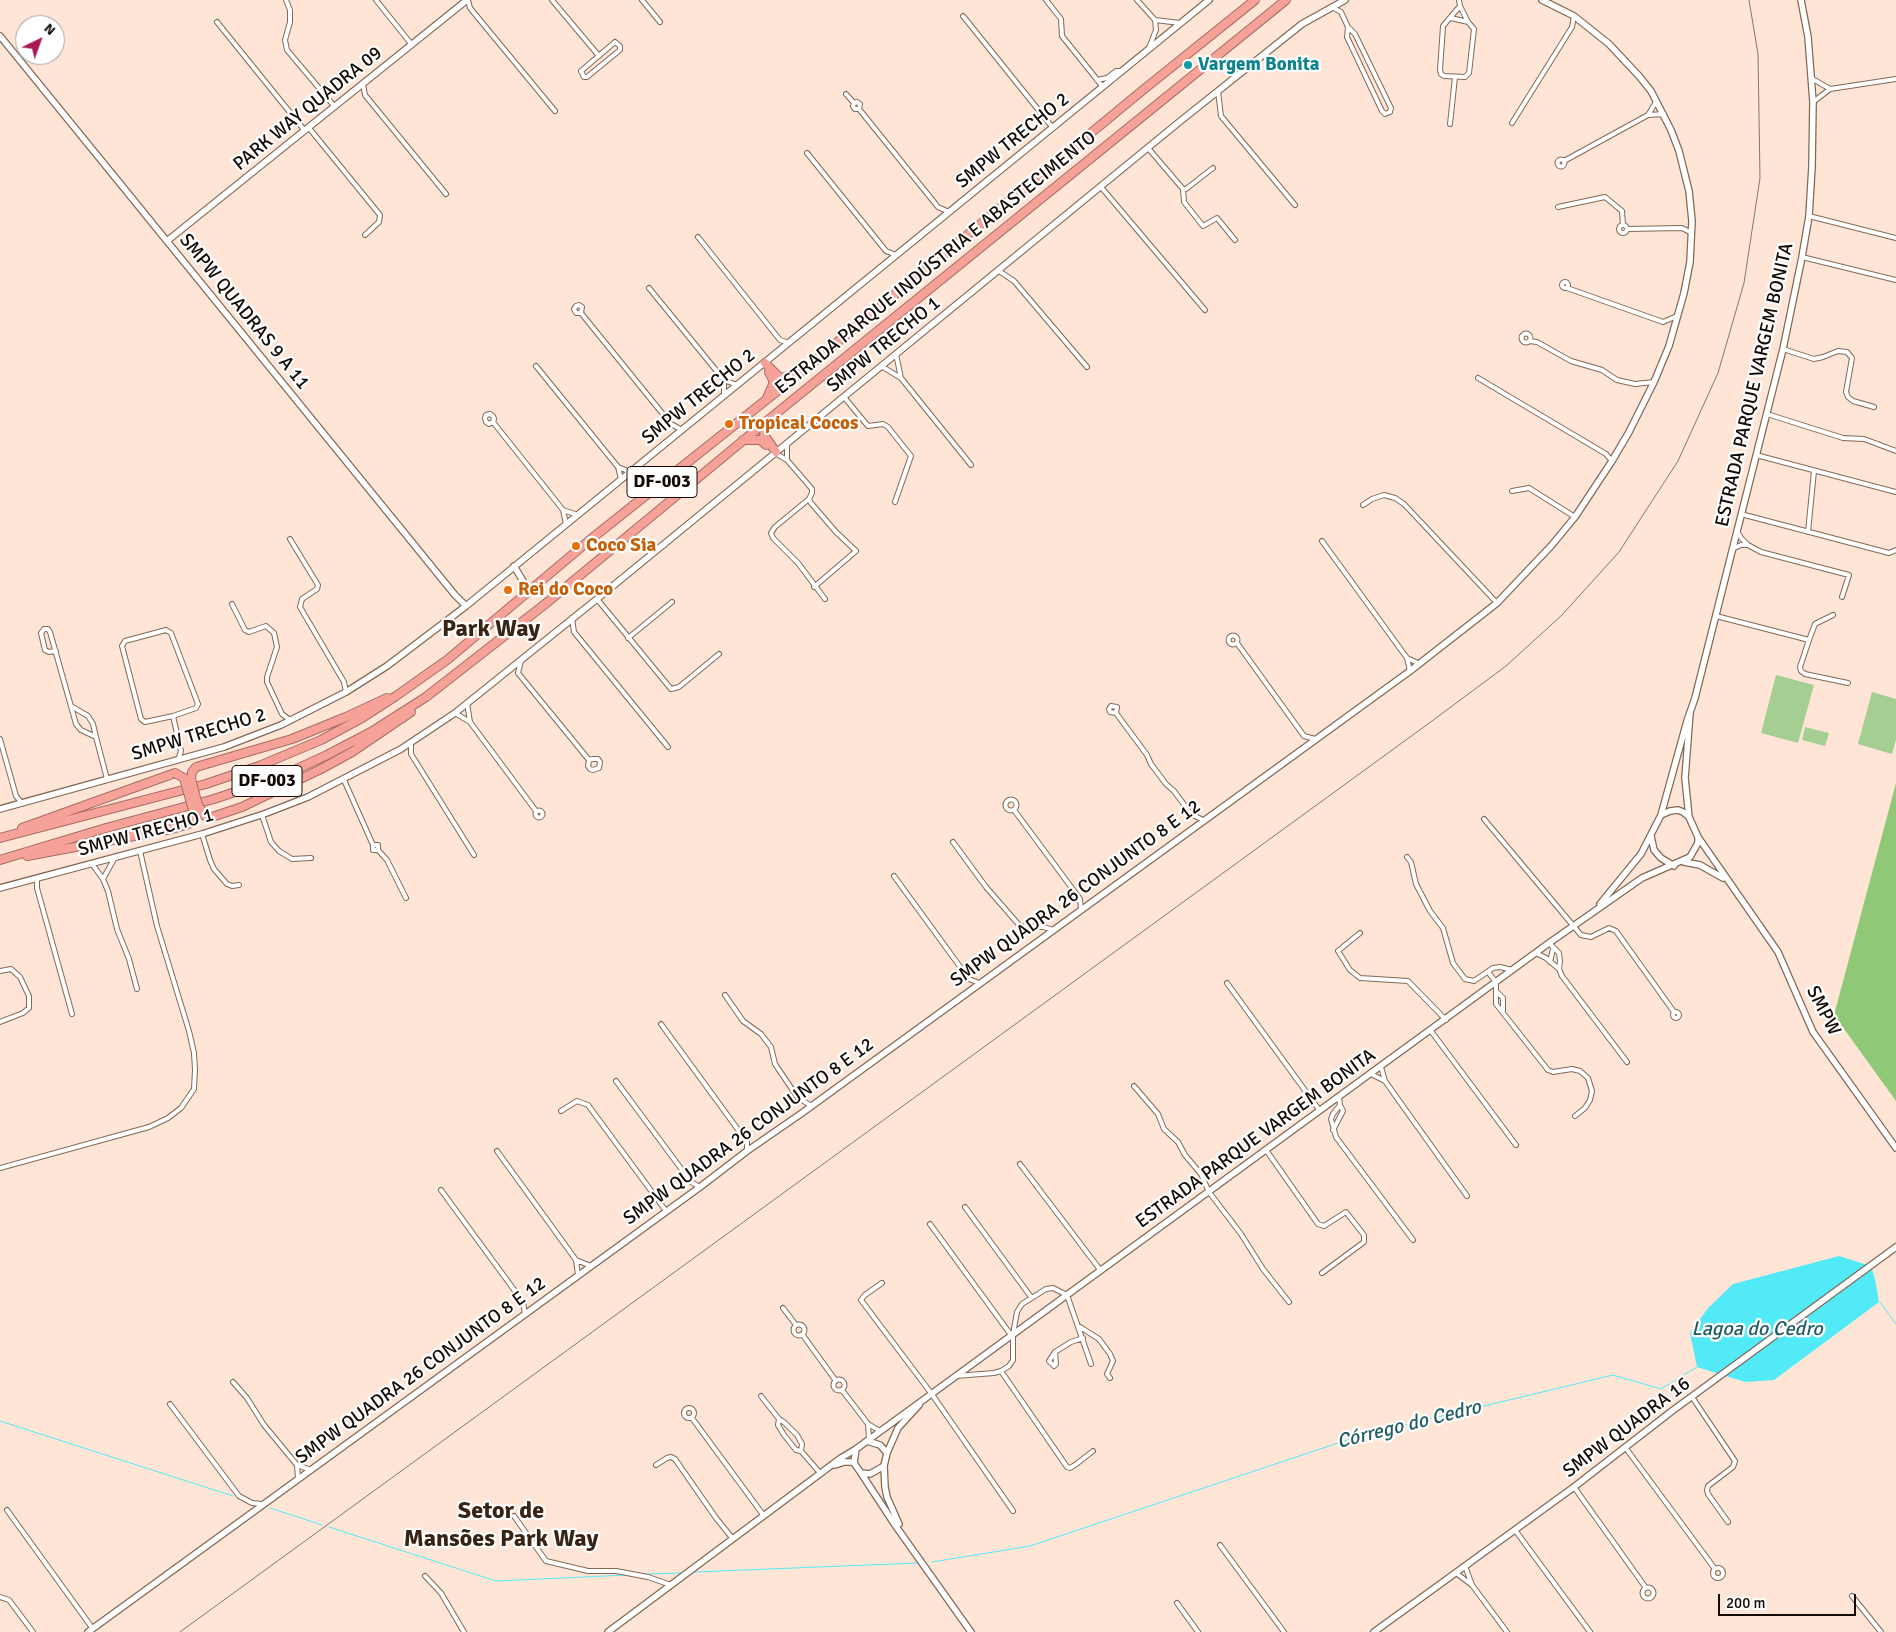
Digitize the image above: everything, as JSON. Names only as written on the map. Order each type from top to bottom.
[{"type":"highway","name":"ESTRADA PARQUE INDÚSTRIA E ABASTECIMENTO","points":[[0,837],[206,784],[259,766],[321,740],[362,718],[396,696],[447,660],[591,539],[767,400],[1255,0]]},
{"type":"highway","name":"ESTRADA PARQUE INDÚSTRIA E ABASTECIMENTO","points":[[0,861],[106,828],[214,799],[277,778],[371,732],[426,697],[549,601],[743,440],[1286,0]]},
{"type":"highway","points":[[764,364],[780,378],[800,373]]},
{"type":"highway","points":[[764,364],[774,380],[767,400]]},
{"type":"highway","points":[[768,420],[764,436],[775,453]]},
{"type":"highway","points":[[743,440],[760,440],[775,453]]},
{"type":"highway","points":[[396,696],[387,698],[292,739],[196,767],[192,772],[191,779],[198,805],[205,816],[212,817],[267,796],[344,756],[402,719],[426,697]]},
{"type":"highway","points":[[0,837],[175,773],[184,778],[194,818],[189,824],[172,829],[0,861]]},
{"type":"street","points":[[286,0],[290,10],[290,22],[286,40],[287,50],[335,107]]},
{"type":"street","points":[[376,0],[412,45]]},
{"type":"street","points":[[552,0],[599,56]]},
{"type":"street","points":[[642,0],[660,22]]},
{"type":"street","points":[[1046,0],[1061,19],[1062,36],[1103,87]]},
{"type":"street","points":[[1137,0],[1155,20],[1181,23]]},
{"type":"street","name":"SMPW TRECHO 2","points":[[0,809],[224,747],[281,725],[353,688],[409,650],[466,606],[1210,0]]},
{"type":"street","points":[[1341,12],[1345,0]]},
{"type":"street","name":"SMPW TRECHO 1","points":[[0,888],[114,859],[262,815],[308,797],[344,780],[401,749],[454,713],[561,628],[881,366],[999,271],[1008,268],[1101,186],[1302,24],[1345,0]]},
{"type":"street","points":[[1459,0],[1468,22],[1474,29],[1469,73],[1464,77],[1442,76],[1440,70],[1443,26],[1460,6]]},
{"type":"street","name":"SMPW QUADRA 26 CONJUNTO 8 E 12","points":[[90,1630],[535,1307],[746,1150],[812,1106],[1314,739],[1420,664],[1497,602],[1552,546],[1575,517],[1612,461],[1654,382],[1669,346],[1688,274],[1692,221],[1686,176],[1676,144],[1657,101],[1640,76],[1610,44],[1574,16],[1542,0]]},
{"type":"street","name":"ESTRADA PARQUE VARGEM BONITA","points":[[1594,912],[1631,869],[1661,815],[1716,616],[1783,349],[1809,216],[1812,167],[1813,102],[1808,37],[1801,0]]},
{"type":"street","points":[[465,2],[470,8]]},
{"type":"street","points":[[465,2],[555,111]]},
{"type":"street","name":"PARK WAY QUADRA 09","points":[[168,241],[465,2]]},
{"type":"street","points":[[1332,6],[1341,12],[1348,27],[1357,39],[1391,108],[1390,112],[1383,113],[1347,37],[1348,27]]},
{"type":"street","points":[[963,16],[1053,128]]},
{"type":"street","points":[[1512,123],[1572,27],[1574,16]]},
{"type":"street","points":[[1451,18],[1468,22]]},
{"type":"street","points":[[1148,50],[1154,35],[1155,20]]},
{"type":"street","points":[[217,22],[380,214],[379,222],[364,235]]},
{"type":"street","points":[[1572,27],[1582,22]]},
{"type":"street","name":"SMPW QUADRAS 9 A 11","points":[[0,36],[455,595],[466,606]]},
{"type":"street","points":[[1350,42],[1357,39]]},
{"type":"street","points":[[615,42],[621,47],[620,50],[586,78],[584,77],[581,72],[599,56],[615,42]]},
{"type":"street","points":[[1361,67],[1369,63]]},
{"type":"street","points":[[1097,80],[1107,78],[1116,71],[1122,71]]},
{"type":"street","points":[[1450,124],[1455,77]]},
{"type":"street","points":[[1811,78],[1830,89]]},
{"type":"street","points":[[1813,102],[1830,89],[1896,79]]},
{"type":"street","points":[[362,84],[365,96],[446,194]]},
{"type":"street","points":[[1372,90],[1380,86]]},
{"type":"street","points":[[1218,91],[1222,116],[1295,205]]},
{"type":"street","points":[[353,92],[365,96]]},
{"type":"street","points":[[846,94],[854,103],[859,103],[861,106],[859,109],[939,208],[942,218]]},
{"type":"street","points":[[1648,115],[1657,101]]},
{"type":"street","points":[[1564,161],[1648,115],[1664,114]]},
{"type":"street","points":[[1148,148],[1183,189],[1184,202],[1203,226],[1217,218],[1235,240]]},
{"type":"street","points":[[807,153],[886,251],[896,255]]},
{"type":"street","points":[[1183,189],[1213,168]]},
{"type":"street","points":[[1101,186],[1205,310]]},
{"type":"street","points":[[1558,207],[1605,197],[1622,211],[1624,225],[1627,230]]},
{"type":"street","points":[[939,208],[949,212]]},
{"type":"street","points":[[1809,216],[1896,238]]},
{"type":"street","points":[[1682,228],[1692,221]]},
{"type":"street","points":[[1624,225],[1620,227],[1620,232],[1624,233],[1627,230],[1682,228],[1692,233]]},
{"type":"street","points":[[698,237],[780,340],[789,343]]},
{"type":"street","points":[[886,251],[887,262]]},
{"type":"street","points":[[1802,257],[1896,280]]},
{"type":"street","points":[[1008,268],[1011,277],[1087,368]]},
{"type":"street","points":[[999,271],[1011,277]]},
{"type":"street","points":[[649,288],[724,380],[737,385]]},
{"type":"street","points":[[1567,288],[1663,322],[1677,316]]},
{"type":"street","points":[[581,313],[671,424],[675,436]]},
{"type":"street","points":[[780,340],[780,350]]},
{"type":"street","points":[[1529,341],[1537,342],[1570,361],[1602,370],[1617,380],[1635,384],[1654,382]]},
{"type":"street","points":[[1783,349],[1814,358],[1823,357],[1838,350],[1847,352],[1852,358],[1846,392],[1848,397],[1853,401],[1874,407]]},
{"type":"street","points":[[896,354],[901,378]]},
{"type":"street","points":[[536,366],[618,467],[621,479]]},
{"type":"street","points":[[881,366],[901,378],[971,465]]},
{"type":"street","points":[[1478,378],[1607,455],[1612,461]]},
{"type":"street","points":[[724,380],[724,395]]},
{"type":"street","points":[[844,397],[868,426],[883,424],[888,427],[911,456],[895,502]]},
{"type":"street","points":[[1767,414],[1843,438],[1864,438],[1896,451]]},
{"type":"street","points":[[492,422],[563,510],[566,524]]},
{"type":"street","points":[[671,424],[682,430]]},
{"type":"street","points":[[787,443],[787,460]]},
{"type":"street","points":[[775,453],[787,460],[812,490],[809,499],[775,527],[771,533],[773,538],[798,563],[814,587],[825,599]]},
{"type":"street","points":[[1607,455],[1616,454]]},
{"type":"street","points":[[1756,455],[1896,492]]},
{"type":"street","points":[[618,467],[630,472]]},
{"type":"street","points":[[1808,532],[1814,471]]},
{"type":"street","points":[[1512,491],[1529,488],[1575,517]]},
{"type":"street","points":[[1363,505],[1372,499],[1384,495],[1395,498],[1404,504],[1497,602]]},
{"type":"street","points":[[809,499],[836,532],[856,551],[814,587]]},
{"type":"street","points":[[563,510],[578,515]]},
{"type":"street","points":[[1741,514],[1889,553],[1896,550]]},
{"type":"street","points":[[1737,531],[1748,546]]},
{"type":"street","points":[[290,539],[318,585],[317,589],[302,599],[300,607],[344,682],[346,692]]},
{"type":"street","points":[[1322,540],[1407,658],[1410,671]]},
{"type":"street","points":[[1732,549],[1741,544],[1762,552],[1849,575],[1842,597]]},
{"type":"street","points":[[514,566],[528,591]]},
{"type":"street","points":[[597,599],[671,689],[679,687],[719,654]]},
{"type":"street","points":[[628,638],[672,602]]},
{"type":"street","points":[[232,604],[245,630],[249,632],[266,626],[274,633],[277,648],[267,682],[282,714],[290,720]]},
{"type":"street","points":[[1833,615],[1815,624],[1813,627],[1800,667],[1801,671],[1805,674],[1848,683]]},
{"type":"street","points":[[1716,616],[1809,640]]},
{"type":"street","points":[[572,618],[573,630],[668,747]]},
{"type":"street","points":[[561,628],[573,630]]},
{"type":"street","points":[[56,651],[49,652],[45,650],[41,633],[44,629],[48,629],[50,632],[56,651],[71,706],[78,727],[96,737]]},
{"type":"street","points":[[166,630],[171,633],[198,704],[196,708],[173,716],[142,721],[122,646],[123,642],[166,630]]},
{"type":"street","points":[[1237,643],[1305,736],[1314,739]]},
{"type":"street","points":[[1407,658],[1420,664]]},
{"type":"street","points":[[518,673],[522,659]]},
{"type":"street","points":[[505,672],[518,673],[589,760]]},
{"type":"street","points":[[344,682],[353,688]]},
{"type":"street","points":[[467,703],[470,722]]},
{"type":"street","points":[[71,706],[88,716],[93,724],[107,779]]},
{"type":"street","points":[[454,713],[470,722],[536,811]]},
{"type":"street","points":[[1116,713],[1166,784],[1174,791],[1193,816],[1203,820]]},
{"type":"street","name":"ESTRADA PARQUE VARGEM BONITA","points":[[868,1440],[1431,1031],[1512,970],[1536,953],[1551,946],[1574,926],[1642,878],[1658,870],[1674,866],[1694,853],[1698,837],[1689,817],[1685,778],[1690,713]]},
{"type":"street","points":[[281,725],[282,714]]},
{"type":"street","points":[[173,716],[181,751],[178,760]]},
{"type":"street","points":[[1303,748],[1305,736]]},
{"type":"street","points":[[0,739],[16,796],[22,803]]},
{"type":"street","points":[[411,742],[411,754]]},
{"type":"street","points":[[401,749],[411,754],[474,855]]},
{"type":"street","points":[[181,751],[188,758]]},
{"type":"street","points":[[344,780],[373,845],[378,845],[378,850],[387,860],[406,898]]},
{"type":"street","points":[[12,805],[16,796]]},
{"type":"street","points":[[1014,810],[1081,899],[1090,903]]},
{"type":"street","points":[[1661,815],[1678,810],[1689,817]]},
{"type":"street","points":[[262,815],[271,842],[279,851],[292,859],[311,858]]},
{"type":"street","points":[[1193,816],[1194,827]]},
{"type":"street","points":[[1484,819],[1581,935],[1587,937],[1609,928],[1614,929],[1674,1012]]},
{"type":"street","points":[[202,834],[214,869],[227,884],[232,886],[239,885]]},
{"type":"street","points":[[1651,836],[1654,850],[1660,858],[1674,866]]},
{"type":"street","name":"SMPW","points":[[1698,837],[1778,952],[1813,1032],[1896,1148]]},
{"type":"street","points":[[953,842],[986,887],[1020,926],[1053,930]]},
{"type":"street","points":[[0,1168],[149,1127],[168,1118],[181,1108],[194,1089],[194,1053],[157,926],[140,851]]},
{"type":"street","points":[[1407,857],[1411,862],[1416,884],[1430,911],[1443,928],[1453,964],[1464,979],[1474,981],[1500,967],[1512,970]]},
{"type":"street","points":[[103,879],[114,859]]},
{"type":"street","name":"SMPW","points":[[1682,862],[1700,864],[1713,871],[1730,885]]},
{"type":"street","points":[[92,864],[103,879],[137,989]]},
{"type":"street","points":[[894,876],[969,979],[979,984]]},
{"type":"street","points":[[37,878],[36,888],[72,1014]]},
{"type":"street","points":[[29,880],[36,888]]},
{"type":"street","points":[[1081,899],[1081,909]]},
{"type":"street","points":[[1360,933],[1338,951],[1350,970],[1360,978],[1408,981],[1446,1020]]},
{"type":"street","points":[[1550,962],[1551,946]]},
{"type":"street","points":[[1551,946],[1558,953],[1559,969]]},
{"type":"street","points":[[1536,953],[1559,969],[1562,976],[1584,1003],[1600,1028],[1627,1062]]},
{"type":"street","points":[[0,971],[11,969],[20,977],[29,996],[29,1008],[23,1013],[0,1022]]},
{"type":"street","points":[[1488,972],[1496,982],[1496,1004],[1548,1070],[1553,1072],[1572,1068],[1580,1071],[1588,1078],[1592,1092],[1590,1100],[1585,1108],[1575,1116]]},
{"type":"street","points":[[969,979],[970,990]]},
{"type":"street","points":[[1227,983],[1320,1111]]},
{"type":"street","points":[[1497,992],[1503,998],[1503,1011]]},
{"type":"street","points":[[725,996],[744,1021],[761,1034],[771,1047],[775,1064],[800,1100],[802,1113]]},
{"type":"street","points":[[661,1024],[748,1143],[756,1144]]},
{"type":"street","points":[[1431,1031],[1516,1145]]},
{"type":"street","points":[[1381,1067],[1385,1082],[1467,1196]]},
{"type":"street","points":[[1371,1074],[1385,1082]]},
{"type":"street","points":[[616,1081],[691,1182],[700,1186]]},
{"type":"street","points":[[1134,1086],[1158,1114],[1164,1129],[1178,1142],[1185,1155],[1201,1174],[1209,1192],[1241,1234],[1263,1269],[1289,1302]]},
{"type":"street","points":[[1333,1130],[1343,1111],[1339,1097]]},
{"type":"street","points":[[800,1100],[812,1106]]},
{"type":"street","points":[[560,1111],[576,1101],[588,1105],[666,1211]]},
{"type":"street","points":[[1340,1104],[1331,1120],[1336,1138],[1413,1240]]},
{"type":"street","points":[[746,1150],[748,1143]]},
{"type":"street","points":[[1266,1150],[1318,1224],[1324,1226],[1346,1212],[1364,1235],[1364,1242],[1322,1273]]},
{"type":"street","points":[[497,1151],[576,1260],[578,1275]]},
{"type":"street","points":[[1020,1164],[1101,1271]]},
{"type":"street","points":[[691,1182],[692,1192]]},
{"type":"street","points":[[441,1190],[523,1302],[525,1314]]},
{"type":"street","points":[[965,1207],[1031,1297]]},
{"type":"street","points":[[930,1224],[1012,1334]]},
{"type":"street","name":"SMPW QUADRA 16","points":[[1374,1632],[1574,1487],[1692,1397],[1896,1247]]},
{"type":"street","points":[[576,1260],[591,1266]]},
{"type":"street","points":[[882,1283],[865,1295],[862,1300],[933,1393],[1013,1510]]},
{"type":"street","points":[[956,1376],[994,1374],[1009,1366],[1013,1360],[1012,1334],[1017,1312],[1022,1304],[1031,1297],[1046,1289],[1054,1288],[1067,1295],[1083,1338],[1090,1364]]},
{"type":"street","points":[[523,1302],[535,1307]]},
{"type":"street","points":[[783,1308],[796,1325],[803,1326],[804,1332],[802,1334]]},
{"type":"street","points":[[796,1325],[793,1330],[795,1334],[798,1336],[802,1334]]},
{"type":"street","points":[[1079,1327],[1099,1339],[1110,1354],[1113,1361],[1107,1374],[1110,1378]]},
{"type":"street","points":[[802,1334],[836,1380],[844,1382],[845,1387],[842,1390]]},
{"type":"street","points":[[1054,1352],[1071,1342],[1083,1338]]},
{"type":"street","points":[[1001,1371],[1067,1467],[1070,1468],[1075,1465],[1093,1451]]},
{"type":"street","points":[[836,1380],[834,1388],[837,1391],[842,1390]]},
{"type":"street","points":[[233,1382],[251,1404],[264,1425],[297,1465],[311,1470]]},
{"type":"street","points":[[842,1390],[868,1424],[880,1431]]},
{"type":"street","name":"ESTRADA PARQUE VARGEM BONITA","points":[[887,1453],[898,1428],[933,1393]]},
{"type":"street","points":[[761,1396],[779,1419],[797,1435],[802,1444],[801,1451]]},
{"type":"street","points":[[1692,1397],[1735,1461],[1734,1467],[1708,1486],[1707,1490],[1728,1522]]},
{"type":"street","points":[[170,1404],[239,1496],[252,1503],[262,1504]]},
{"type":"street","points":[[692,1418],[764,1516]]},
{"type":"street","points":[[779,1419],[778,1425],[784,1435],[796,1450],[801,1451],[821,1474]]},
{"type":"street","points":[[868,1424],[868,1440]]},
{"type":"street","points":[[868,1440],[880,1445],[887,1453],[884,1466],[884,1487],[901,1531]]},
{"type":"street","points":[[608,1632],[868,1440]]},
{"type":"street","points":[[1625,1447],[1715,1569]]},
{"type":"street","points":[[856,1449],[854,1463],[971,1632]]},
{"type":"street","points":[[656,1465],[668,1458],[675,1459],[733,1539]]},
{"type":"street","points":[[833,1465],[844,1462],[854,1463]]},
{"type":"street","points":[[297,1465],[298,1479]]},
{"type":"street","points":[[861,1473],[870,1474],[884,1466]]},
{"type":"street","points":[[1574,1487],[1646,1588]]},
{"type":"street","points":[[252,1503],[252,1512]]},
{"type":"street","points":[[7,1510],[90,1630]]},
{"type":"street","points":[[514,1516],[546,1561],[588,1571],[616,1570],[648,1577],[671,1585]]},
{"type":"street","points":[[1515,1530],[1590,1632]]},
{"type":"street","points":[[1220,1545],[1284,1632]]},
{"type":"street","points":[[1465,1566],[1472,1585],[1507,1632]]},
{"type":"street","points":[[1456,1573],[1472,1585]]},
{"type":"street","points":[[425,1576],[441,1593],[464,1632]]},
{"type":"street","points":[[1852,1596],[1881,1632]]},
{"type":"street","points":[[0,1597],[9,1600],[34,1632]]},
{"type":"street","points":[[1177,1603],[1198,1632]]},
{"type":"green space","points":[[1776,675],[1814,685],[1798,743],[1761,733]]},
{"type":"green space","points":[[1872,692],[1896,699],[1896,740],[1892,754],[1858,744]]},
{"type":"green space","points":[[1805,727],[1829,733],[1825,746],[1802,740]]},
{"type":"green space","points":[[1896,783],[1896,1101],[1834,1015]]},
{"type":"water","name":"Lagoa do Cedro","points":[[1839,1256],[1871,1266],[1879,1302],[1774,1380],[1745,1382],[1697,1367],[1690,1333],[1708,1308],[1733,1284]]},
{"type":"waterway","name":"Córrego do Cedro","points":[[1880,1302],[1896,1324]]},
{"type":"waterway","name":"Córrego do Cedro","points":[[932,1562],[1030,1546],[1359,1436],[1613,1375],[1661,1389],[1697,1367]]},
{"type":"waterway","points":[[0,1421],[233,1496]]},
{"type":"waterway","points":[[270,1508],[322,1525]]},
{"type":"waterway","points":[[329,1527],[496,1581],[627,1575]]},
{"type":"waterway","points":[[694,1572],[918,1563]]},
{"type":"waterway","points":[[646,1574],[682,1573]]},
{"type":"railway","points":[[180,1632],[1432,721],[1506,666],[1562,615],[1619,552],[1678,461],[1718,373],[1744,283],[1760,178],[1758,54],[1749,0]]},
{"type":"place","name":"Vargem Bonita","points":[[1188,65]]},
{"type":"place","name":"Tropical Cocos","points":[[729,424]]},
{"type":"place","name":"Coco Sia","points":[[576,546]]},
{"type":"place","name":"Rei do Coco","points":[[508,590]]},
{"type":"district","name":"Park Way","points":[[491,630]]},
{"type":"district","name":"Setor de Mansões Park Way","points":[[501,1526]]}]
